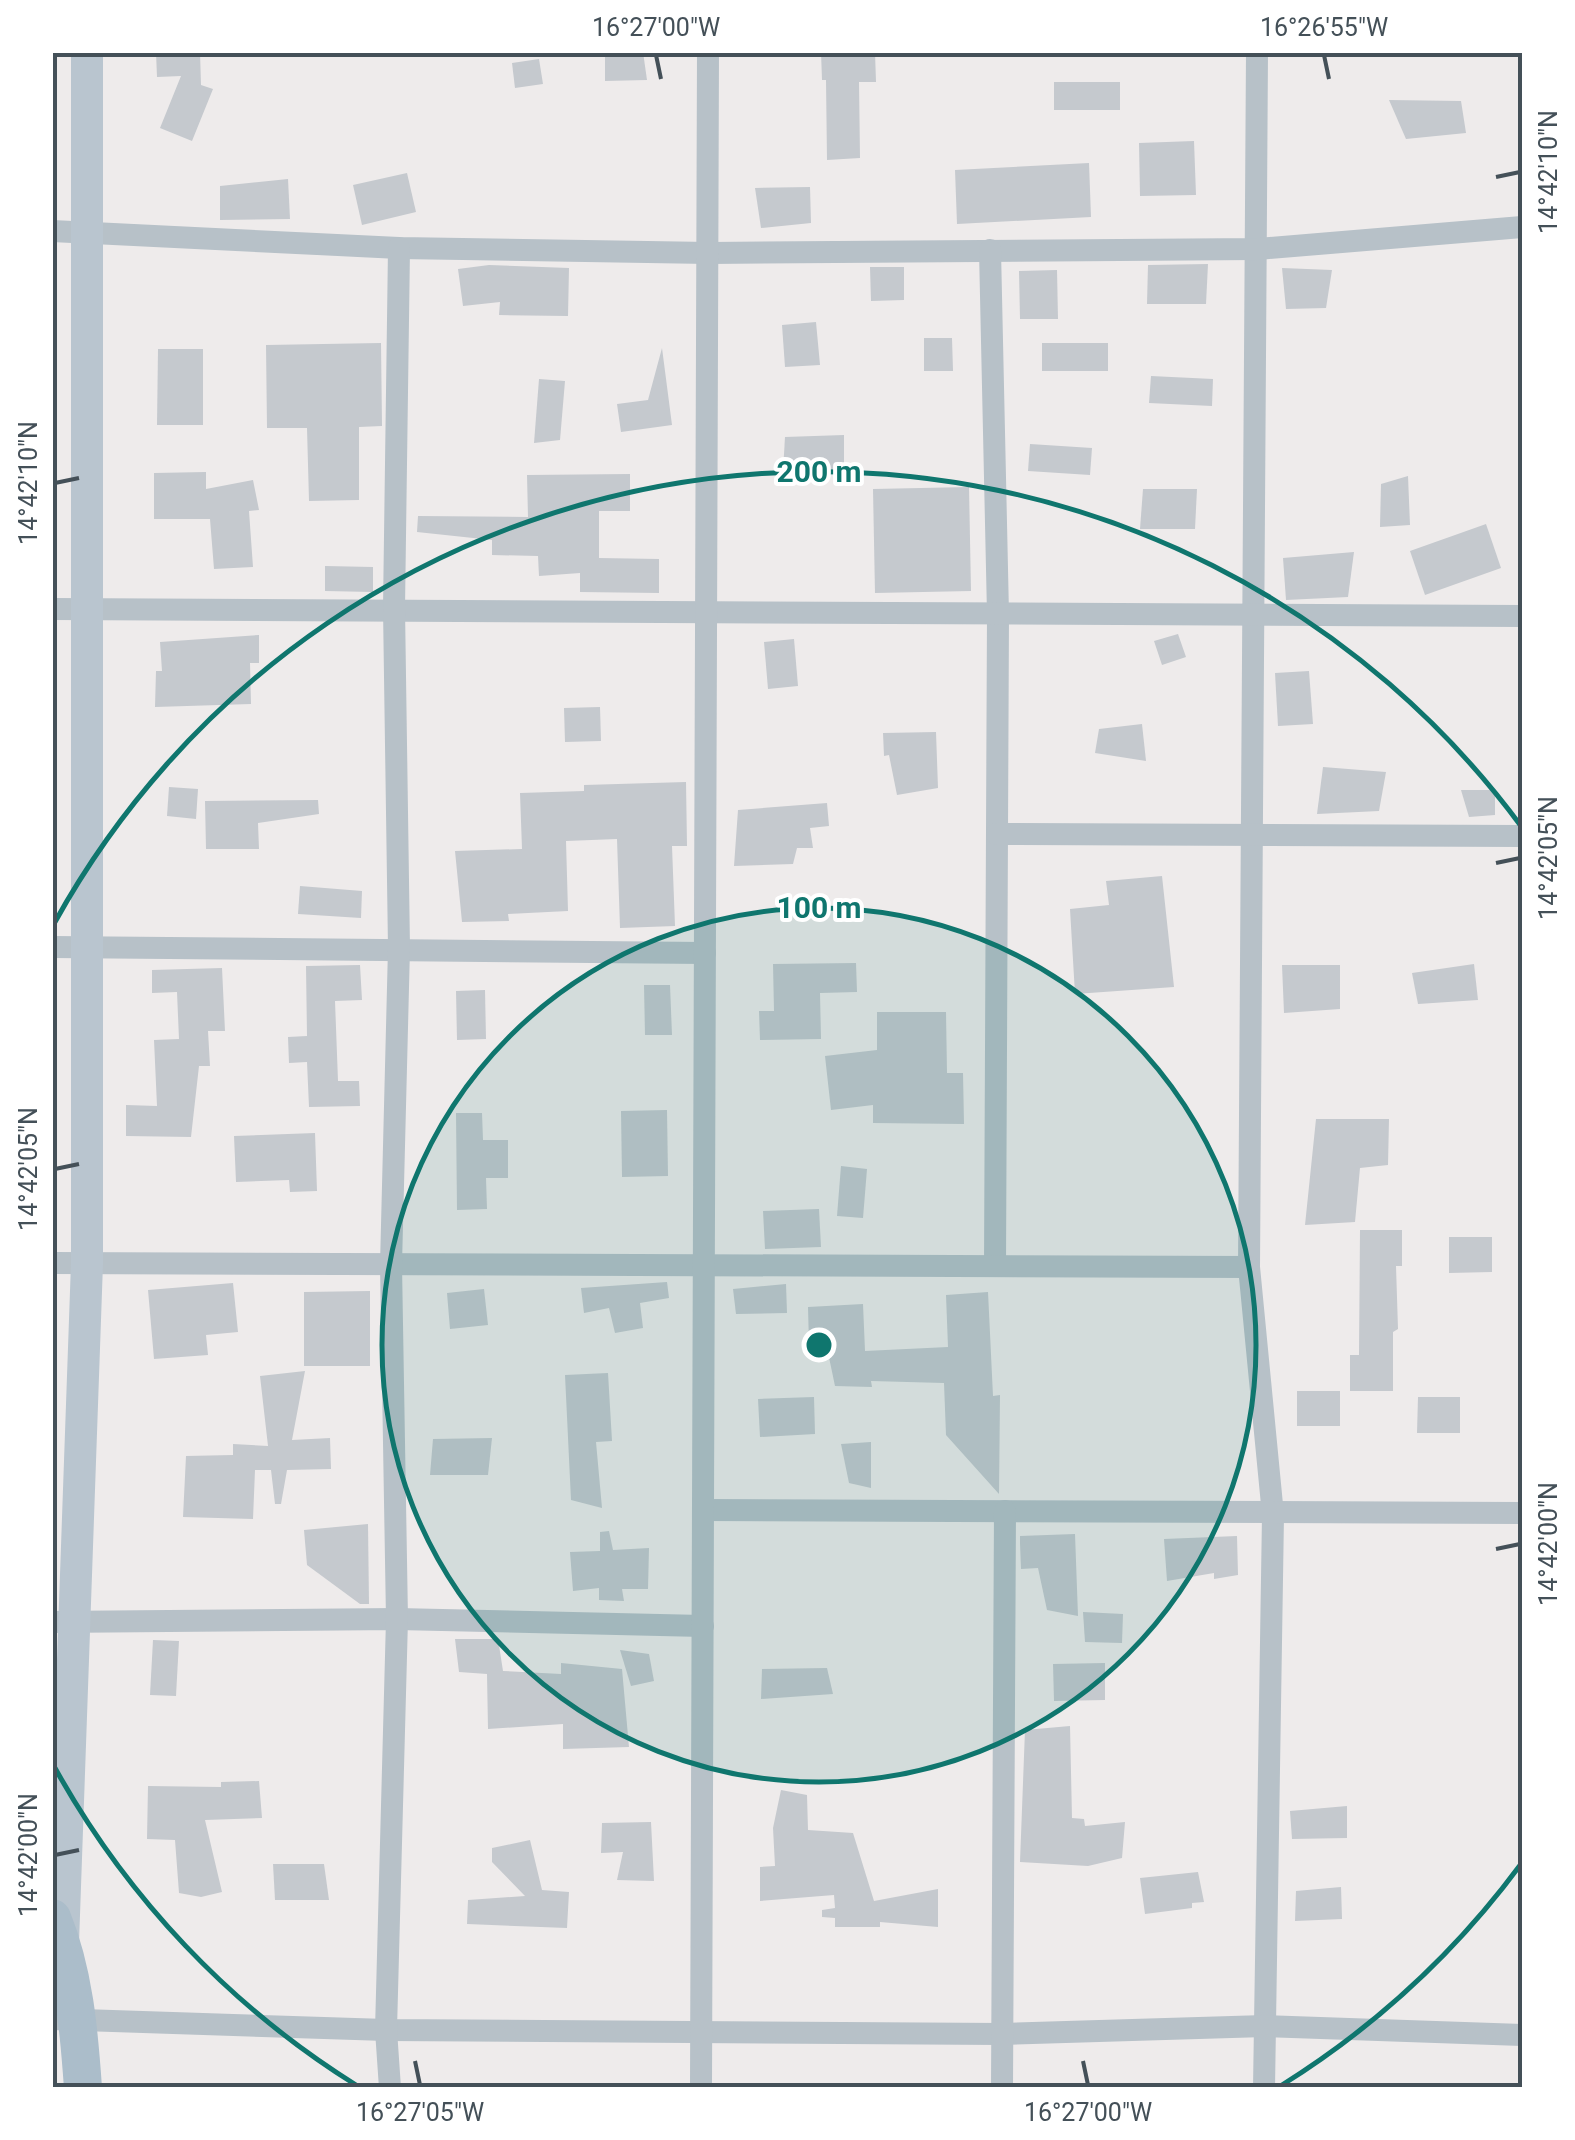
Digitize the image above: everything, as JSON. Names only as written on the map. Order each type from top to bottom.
[{"type":"main road","points":[[83,2088],[65,2019],[58,1930],[62,1622],[88,1263],[87,52]]},
{"type":"street","points":[[701,2088],[708,52]]},
{"type":"street","points":[[1257,52],[1248,1267],[1273,1514],[1264,2088]]},
{"type":"street","points":[[52,231],[399,248],[709,253],[1258,249],[1522,227]]},
{"type":"street","points":[[390,2088],[386,2030],[397,1619],[391,1265],[400,948],[394,608],[399,248]]},
{"type":"street","points":[[990,250],[998,614],[994,1266]]},
{"type":"street","points":[[52,609],[1522,616]]},
{"type":"street","points":[[997,834],[1522,836]]},
{"type":"street","points":[[52,947],[705,953]]},
{"type":"street","points":[[52,1263],[1248,1267]]},
{"type":"street","points":[[703,1510],[1522,1513]]},
{"type":"street","points":[[1002,2088],[1005,1511]]},
{"type":"street","points":[[62,1622],[397,1619],[702,1626]]},
{"type":"street","points":[[65,2019],[386,2030],[1002,2034],[1265,2026],[1522,2035]]},
{"type":"building","points":[[156,52],[200,52],[201,85],[213,89],[192,141],[160,128],[181,76],[157,77]]},
{"type":"building","points":[[605,52],[643,52],[647,80],[605,81]]},
{"type":"building","points":[[821,52],[875,52],[876,82],[859,82],[860,158],[827,160],[826,80],[822,80]]},
{"type":"building","points":[[539,59],[543,84],[515,88],[512,63]]},
{"type":"building","points":[[1054,82],[1120,82],[1120,110],[1054,110]]},
{"type":"building","points":[[1389,100],[1461,101],[1466,133],[1406,139]]},
{"type":"building","points":[[1194,141],[1196,195],[1140,196],[1139,143]]},
{"type":"building","points":[[1089,163],[1091,217],[957,224],[955,170]]},
{"type":"building","points":[[407,173],[416,212],[362,225],[353,185]]},
{"type":"building","points":[[288,179],[290,219],[220,220],[220,186]]},
{"type":"building","points":[[810,187],[811,223],[761,228],[755,188]]},
{"type":"building","points":[[1208,264],[1206,304],[1147,304],[1148,265]]},
{"type":"building","points":[[489,265],[569,268],[568,316],[499,315],[500,302],[463,306],[458,269]]},
{"type":"building","points":[[870,267],[904,267],[904,300],[871,301]]},
{"type":"building","points":[[1282,268],[1332,270],[1326,308],[1286,309]]},
{"type":"building","points":[[1057,270],[1058,319],[1020,319],[1019,271]]},
{"type":"building","points":[[816,322],[820,365],[785,367],[782,325]]},
{"type":"building","points":[[924,338],[952,338],[953,371],[924,371]]},
{"type":"building","points":[[381,343],[382,426],[359,427],[359,500],[309,501],[307,428],[267,428],[266,345]]},
{"type":"building","points":[[1042,343],[1108,343],[1108,371],[1042,371]]},
{"type":"building","points":[[662,348],[672,425],[621,432],[617,404],[648,400]]},
{"type":"building","points":[[158,349],[203,349],[203,425],[157,425]]},
{"type":"building","points":[[1151,376],[1213,379],[1212,406],[1149,403]]},
{"type":"building","points":[[539,379],[565,381],[560,440],[534,443]]},
{"type":"building","points":[[844,435],[844,471],[783,471],[785,437]]},
{"type":"building","points":[[1030,444],[1092,448],[1090,475],[1028,471]]},
{"type":"building","points":[[206,472],[206,489],[253,480],[259,510],[249,511],[253,567],[214,569],[210,519],[154,519],[154,473]]},
{"type":"building","points":[[630,474],[630,511],[599,511],[599,558],[659,559],[659,593],[580,592],[580,573],[539,576],[538,556],[492,555],[492,540],[417,532],[418,516],[528,517],[527,475]]},
{"type":"building","points":[[1408,476],[1410,525],[1380,527],[1381,484]]},
{"type":"building","points":[[969,487],[971,591],[875,593],[873,489]]},
{"type":"building","points":[[1143,489],[1197,489],[1195,529],[1140,529]]},
{"type":"building","points":[[1486,524],[1501,568],[1425,595],[1410,551]]},
{"type":"building","points":[[1354,552],[1348,597],[1286,600],[1283,558]]},
{"type":"building","points":[[325,566],[373,567],[373,592],[325,591]]},
{"type":"building","points":[[1178,634],[1186,657],[1162,665],[1154,641]]},
{"type":"building","points":[[259,635],[259,663],[250,663],[251,704],[155,707],[156,671],[162,671],[160,642]]},
{"type":"building","points":[[794,639],[798,686],[768,689],[764,642]]},
{"type":"building","points":[[1309,671],[1313,724],[1278,726],[1275,673]]},
{"type":"building","points":[[600,707],[601,741],[565,742],[564,708]]},
{"type":"building","points":[[1142,724],[1146,761],[1095,753],[1099,729]]},
{"type":"building","points":[[936,732],[938,788],[897,795],[889,755],[884,756],[883,733]]},
{"type":"building","points":[[1323,767],[1386,772],[1379,811],[1317,814]]},
{"type":"building","points":[[686,782],[687,846],[672,846],[675,926],[620,928],[617,839],[566,841],[568,911],[508,914],[509,921],[462,922],[455,851],[522,849],[520,793],[584,791],[584,785]]},
{"type":"building","points":[[169,787],[198,789],[196,819],[167,816]]},
{"type":"building","points":[[1461,790],[1495,790],[1495,815],[1469,817]]},
{"type":"building","points":[[318,800],[319,814],[258,823],[259,849],[206,849],[205,801]]},
{"type":"building","points":[[827,803],[829,826],[810,828],[813,848],[797,848],[793,864],[734,866],[738,810]]},
{"type":"building","points":[[1162,876],[1174,987],[1075,994],[1070,909],[1109,905],[1106,881]]},
{"type":"building","points":[[300,886],[362,891],[361,918],[298,914]]},
{"type":"building","points":[[856,963],[857,992],[820,993],[821,1039],[760,1040],[759,1011],[774,1011],[773,964]]},
{"type":"building","points":[[1474,964],[1478,1000],[1418,1004],[1412,973]]},
{"type":"building","points":[[360,965],[362,1000],[335,1001],[338,1081],[359,1081],[360,1106],[309,1107],[307,1062],[289,1063],[288,1037],[307,1036],[306,966]]},
{"type":"building","points":[[1282,965],[1340,965],[1340,1009],[1284,1013]]},
{"type":"building","points":[[222,968],[225,1031],[208,1031],[210,1066],[199,1066],[191,1137],[126,1136],[126,1105],[157,1106],[154,1040],[179,1039],[177,992],[152,993],[152,970]]},
{"type":"building","points":[[644,985],[670,985],[672,1035],[645,1035]]},
{"type":"building","points":[[485,990],[486,1039],[457,1040],[456,991]]},
{"type":"building","points":[[877,1012],[946,1012],[947,1073],[963,1073],[964,1124],[873,1123],[873,1105],[831,1110],[825,1056],[877,1050]]},
{"type":"building","points":[[667,1110],[668,1176],[622,1177],[621,1111]]},
{"type":"building","points":[[456,1113],[482,1113],[483,1140],[508,1140],[508,1178],[486,1178],[487,1209],[457,1210]]},
{"type":"building","points":[[1316,1119],[1389,1119],[1388,1165],[1360,1168],[1355,1222],[1305,1225]]},
{"type":"building","points":[[315,1133],[317,1191],[290,1192],[289,1180],[236,1182],[234,1136]]},
{"type":"building","points":[[841,1166],[867,1169],[863,1218],[837,1216]]},
{"type":"building","points":[[819,1209],[821,1247],[765,1249],[763,1211]]},
{"type":"building","points":[[1360,1230],[1402,1230],[1402,1266],[1396,1266],[1398,1329],[1393,1332],[1393,1391],[1350,1391],[1350,1355],[1359,1355]]},
{"type":"building","points":[[1449,1237],[1492,1237],[1492,1272],[1449,1273]]},
{"type":"building","points":[[667,1282],[669,1298],[640,1303],[643,1328],[615,1333],[609,1308],[584,1313],[581,1288]]},
{"type":"building","points":[[233,1283],[238,1332],[206,1335],[208,1355],[154,1359],[148,1290]]},
{"type":"building","points":[[786,1284],[787,1313],[736,1314],[733,1289]]},
{"type":"building","points":[[484,1289],[488,1325],[450,1329],[447,1293]]},
{"type":"building","points":[[370,1291],[370,1366],[304,1366],[304,1292]]},
{"type":"building","points":[[988,1292],[993,1396],[1000,1395],[999,1494],[946,1435],[944,1383],[871,1381],[872,1387],[835,1386],[826,1343],[809,1344],[808,1307],[863,1304],[865,1351],[948,1347],[946,1295]]},
{"type":"building","points":[[305,1371],[292,1440],[330,1438],[331,1469],[287,1470],[281,1504],[275,1504],[271,1470],[255,1470],[253,1519],[183,1517],[186,1456],[233,1455],[233,1444],[268,1446],[260,1376]]},
{"type":"building","points":[[608,1373],[612,1441],[596,1442],[602,1508],[571,1500],[565,1375]]},
{"type":"building","points":[[1297,1391],[1340,1391],[1340,1426],[1297,1426]]},
{"type":"building","points":[[814,1397],[815,1434],[760,1437],[758,1399]]},
{"type":"building","points":[[1418,1397],[1460,1397],[1460,1433],[1417,1433]]},
{"type":"building","points":[[492,1438],[488,1475],[430,1475],[433,1439]]},
{"type":"building","points":[[871,1442],[871,1488],[849,1483],[841,1444]]},
{"type":"building","points":[[368,1524],[369,1604],[360,1604],[307,1565],[304,1530]]},
{"type":"building","points":[[609,1531],[613,1550],[649,1548],[648,1589],[622,1589],[624,1601],[599,1600],[599,1588],[573,1591],[570,1552],[600,1551],[600,1532]]},
{"type":"building","points":[[1075,1534],[1078,1616],[1047,1610],[1038,1568],[1021,1569],[1020,1543],[1020,1536]]},
{"type":"building","points":[[1237,1536],[1238,1575],[1214,1579],[1214,1573],[1167,1581],[1164,1539]]},
{"type":"building","points":[[1083,1612],[1123,1614],[1122,1643],[1085,1642]]},
{"type":"building","points":[[455,1639],[498,1639],[503,1671],[561,1674],[561,1663],[622,1669],[629,1747],[563,1749],[563,1724],[488,1729],[487,1674],[459,1672]]},
{"type":"building","points":[[153,1640],[179,1641],[176,1696],[150,1695]]},
{"type":"building","points":[[620,1650],[649,1654],[654,1681],[631,1686]]},
{"type":"building","points":[[1105,1663],[1105,1700],[1054,1701],[1053,1664]]},
{"type":"building","points":[[827,1668],[833,1694],[761,1699],[762,1669]]},
{"type":"building","points":[[1070,1726],[1072,1818],[1084,1819],[1085,1826],[1125,1822],[1122,1858],[1088,1866],[1020,1862],[1025,1730]]},
{"type":"building","points":[[259,1781],[262,1818],[205,1820],[222,1892],[201,1897],[179,1893],[175,1840],[147,1839],[148,1786],[221,1787],[221,1782]]},
{"type":"building","points":[[781,1790],[807,1795],[808,1830],[853,1833],[874,1901],[938,1889],[938,1927],[880,1922],[880,1927],[835,1927],[835,1918],[822,1917],[822,1910],[835,1908],[834,1895],[760,1901],[760,1867],[775,1866],[773,1828]]},
{"type":"building","points":[[1347,1806],[1347,1838],[1292,1839],[1290,1811]]},
{"type":"building","points":[[651,1822],[654,1881],[617,1880],[623,1852],[601,1853],[602,1823]]},
{"type":"building","points":[[530,1840],[542,1890],[569,1892],[567,1928],[467,1924],[468,1900],[525,1896],[492,1862],[492,1848]]},
{"type":"building","points":[[273,1864],[324,1864],[329,1900],[275,1900]]},
{"type":"building","points":[[1198,1872],[1204,1902],[1192,1903],[1192,1908],[1145,1914],[1140,1878]]},
{"type":"building","points":[[1341,1887],[1342,1919],[1295,1921],[1296,1891]]}]
